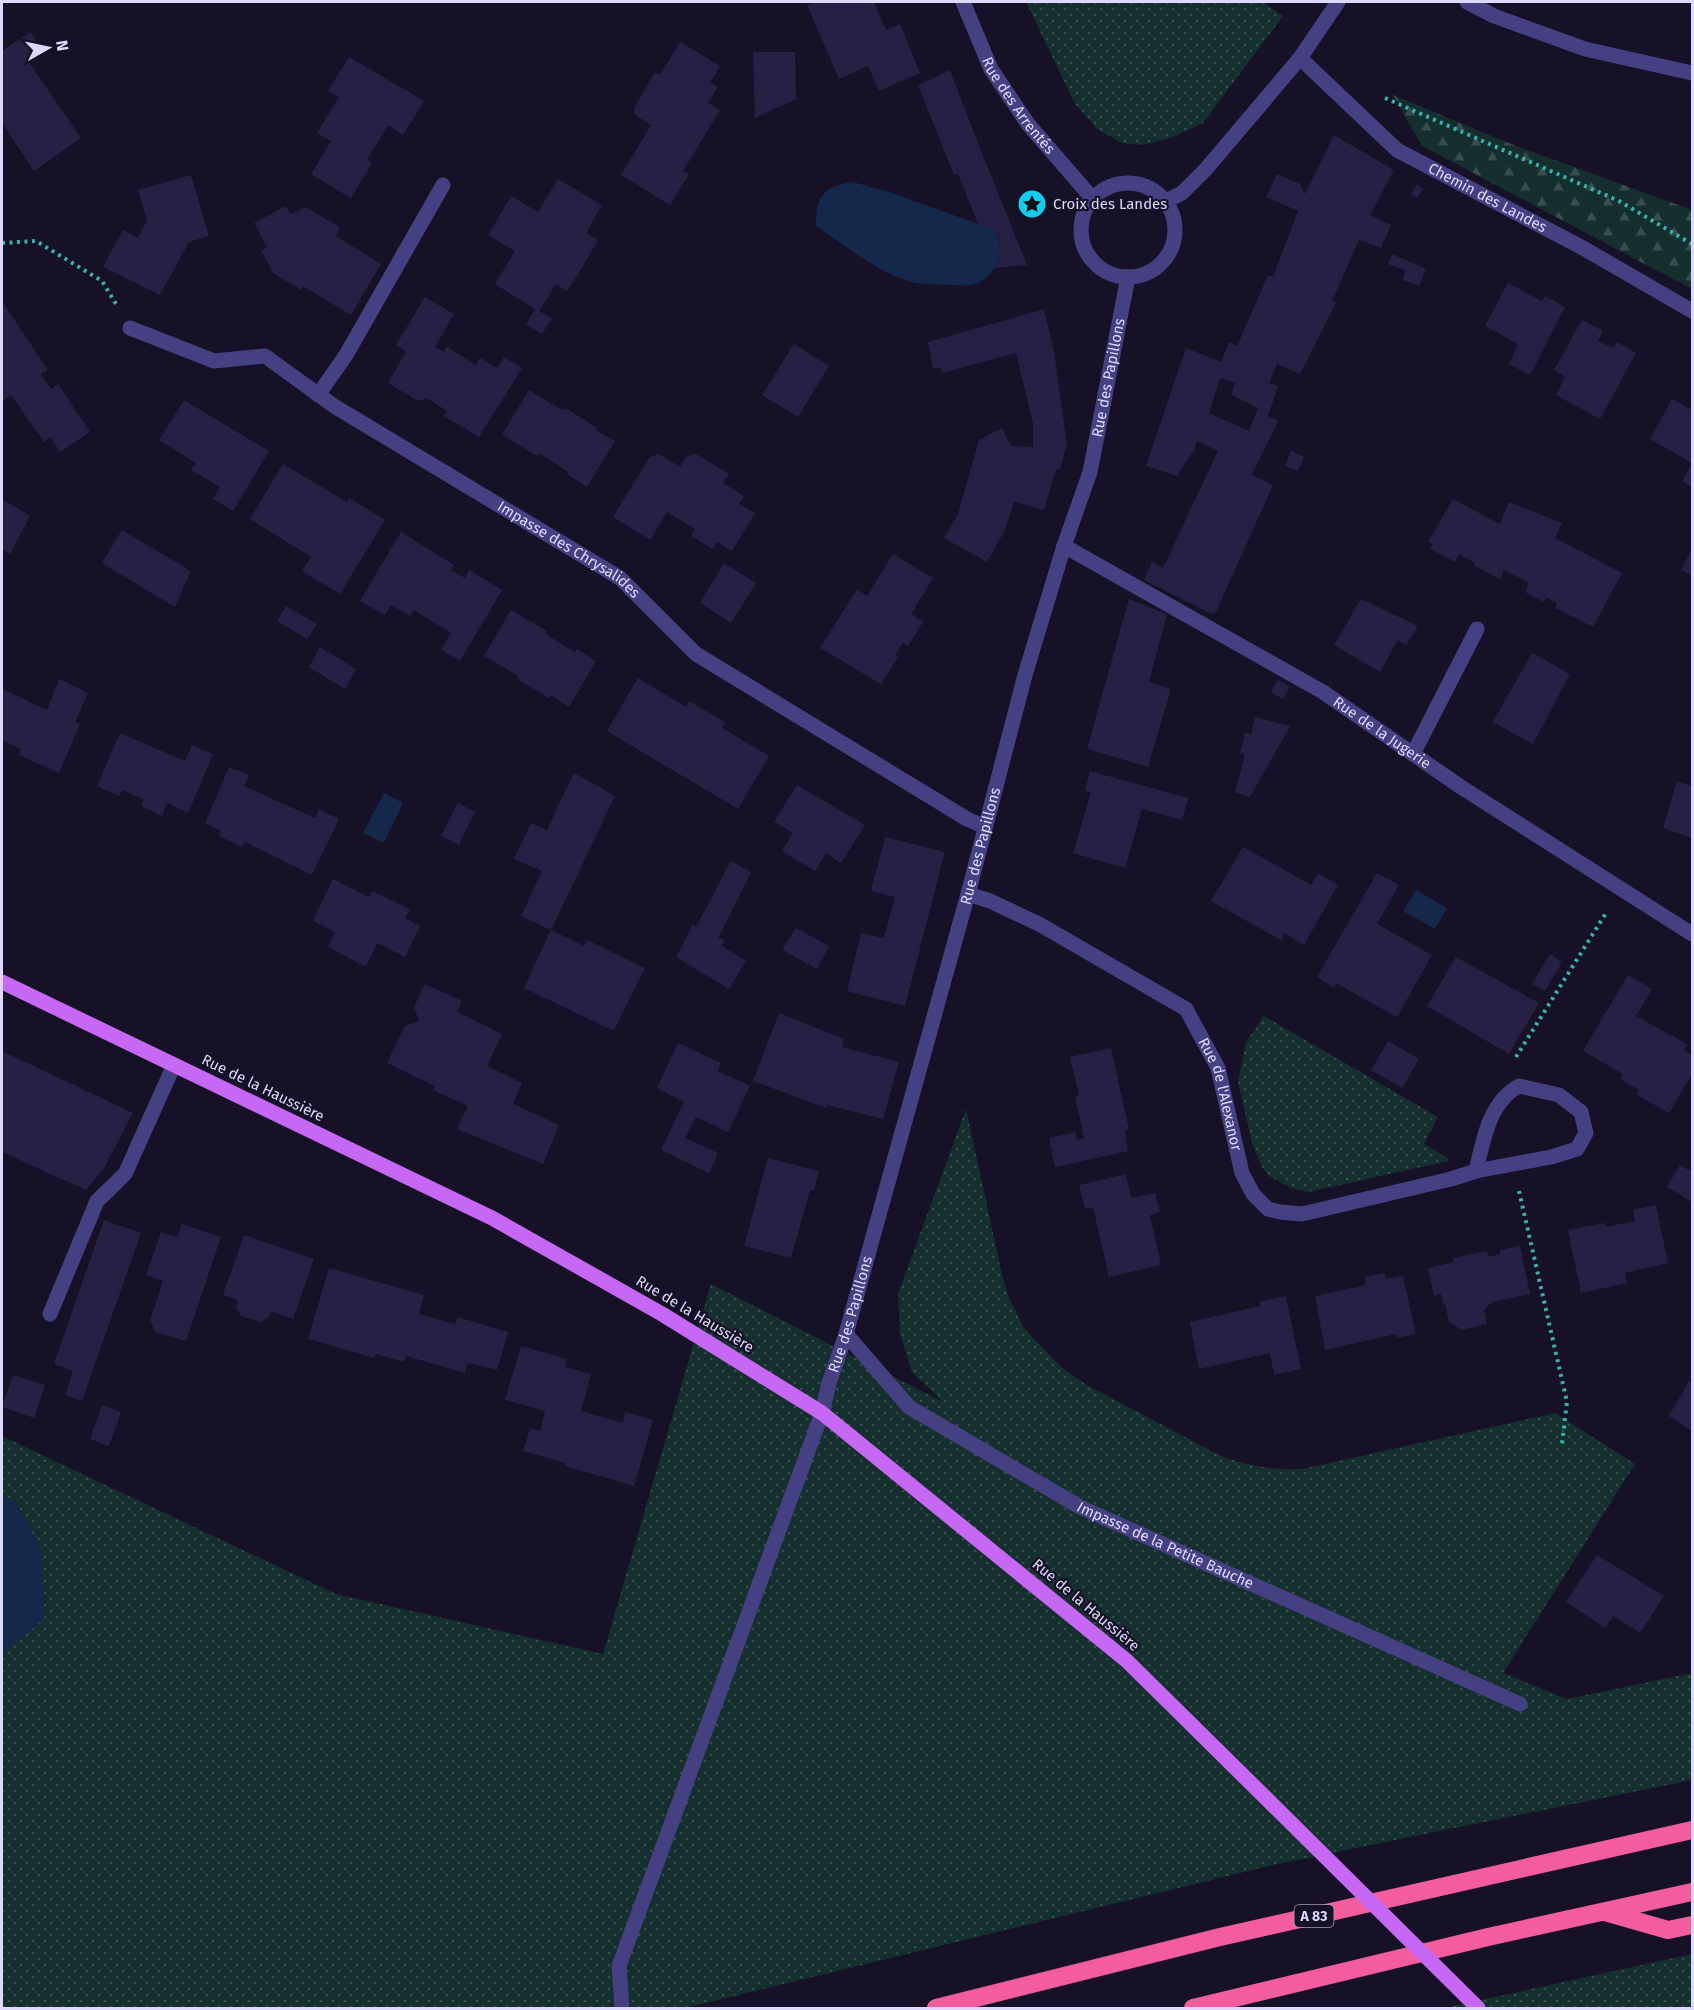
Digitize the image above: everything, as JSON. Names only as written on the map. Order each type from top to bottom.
[{"type":"highway","name":"A 83","points":[[936,2008],[1220,1937],[1692,1830]]},
{"type":"highway","points":[[1193,2008],[1488,1937],[1692,1892]]},
{"type":"highway","points":[[1604,1912],[1668,1930],[1692,1925]]},
{"type":"main road","name":"Rue de la Haussière","points":[[2,982],[492,1218],[662,1314],[822,1413],[1127,1661],[1478,2008]]},
{"type":"street","name":"Rue des Arrentés","points":[[963,2],[991,69],[1028,124],[1092,198]]},
{"type":"street","points":[[1166,201],[1182,193],[1206,169],[1300,58],[1338,2]]},
{"type":"street","points":[[1467,2],[1494,16],[1585,49],[1692,73]]},
{"type":"street","name":"Chemin des Landes","points":[[1300,58],[1397,150],[1584,248],[1692,310]]},
{"type":"street","points":[[1130,182],[1144,184],[1166,201],[1173,214],[1175,229],[1173,244],[1166,257],[1156,268],[1143,275],[1128,277],[1113,275],[1099,268],[1089,256],[1082,242],[1080,226],[1084,211],[1092,198],[1103,189],[1116,183],[1130,182]]},
{"type":"street","points":[[318,395],[346,355],[443,185]]},
{"type":"street","name":"Rue des Papillons","points":[[622,2008],[619,1966],[822,1413],[846,1334],[968,894],[1025,675],[1064,546],[1090,472],[1128,277]]},
{"type":"street","name":"Impasse des Chrysalides","points":[[130,328],[214,361],[265,356],[318,395],[620,578],[696,654],[967,819],[986,827]]},
{"type":"street","name":"Rue de la Jugerie","points":[[1064,546],[1323,692],[1620,890],[1692,934]]},
{"type":"street","points":[[1413,754],[1477,629]]},
{"type":"street","name":"Rue de l'Alexanor","points":[[968,894],[990,901],[1039,924],[1186,1009],[1218,1068],[1242,1173],[1252,1194],[1268,1209],[1302,1214],[1476,1171],[1551,1157],[1576,1149],[1586,1133],[1581,1112],[1559,1095],[1519,1086]]},
{"type":"street","points":[[50,1314],[97,1201],[125,1174],[174,1065]]},
{"type":"street","points":[[1476,1171],[1485,1135],[1497,1104],[1508,1092],[1519,1086]]},
{"type":"street","name":"Impasse de la Petite Bauche","points":[[846,1334],[909,1407],[1080,1507],[1520,1704]]},
{"type":"path","points":[[1382,96],[1619,201],[1692,244]]},
{"type":"path","points":[[2,243],[36,241],[102,281],[130,328]]},
{"type":"path","points":[[1519,1086],[1515,1057],[1620,890]]},
{"type":"path","points":[[1513,1164],[1567,1402],[1562,1444]]},
{"type":"green space","points":[[1026,2],[1263,2],[1283,16],[1203,123],[1173,137],[1144,145],[1122,143],[1097,129],[1075,104]]},
{"type":"green space","points":[[1393,95],[1511,144],[1692,210],[1692,289],[1422,146]]},
{"type":"green space","points":[[1264,1016],[1438,1117],[1424,1144],[1449,1159],[1448,1161],[1308,1192],[1291,1188],[1269,1176],[1262,1167],[1252,1143],[1238,1082],[1246,1042]]},
{"type":"green space","points":[[966,1109],[1009,1298],[1024,1328],[1060,1366],[1085,1384],[1219,1455],[1260,1466],[1302,1469],[1555,1413],[1635,1464],[1503,1673],[1567,1699],[1692,1673],[1692,1780],[1277,1864],[685,2008],[2,2008],[2,1436],[336,1594],[603,1654],[711,1284],[943,1402],[912,1372],[900,1334],[898,1294]]},
{"type":"green space","points":[[1692,1954],[1692,2008],[1444,2008]]},
{"type":"water","points":[[853,182],[889,192],[995,230],[1000,252],[995,268],[982,281],[961,286],[912,282],[874,265],[816,226],[817,207],[824,194],[835,186]]},
{"type":"water","points":[[384,793],[403,803],[384,843],[363,833]]},
{"type":"water","points":[[1416,890],[1447,908],[1435,929],[1403,911]]},
{"type":"water","points":[[2,1495],[15,1501],[41,1549],[44,1619],[2,1654]]},
{"type":"building","points":[[815,2],[874,2],[886,30],[900,24],[920,73],[879,91],[868,66],[839,79],[807,5]]},
{"type":"building","points":[[30,32],[43,51],[28,61],[81,138],[34,171],[2,123],[2,51]]},
{"type":"building","points":[[680,42],[720,66],[710,83],[718,87],[708,103],[720,110],[683,171],[689,174],[670,205],[621,175],[651,125],[635,115],[634,108],[655,72],[660,75]]},
{"type":"building","points":[[753,52],[795,52],[796,99],[755,118]]},
{"type":"building","points":[[349,57],[424,101],[403,135],[388,125],[367,160],[372,163],[351,198],[311,174],[331,141],[317,133],[339,97],[328,91]]},
{"type":"building","points":[[950,70],[1027,265],[995,268],[1000,248],[998,236],[995,230],[978,224],[958,174],[954,175],[918,85]]},
{"type":"building","points":[[1334,135],[1394,170],[1370,215],[1391,225],[1381,248],[1359,240],[1332,301],[1336,303],[1300,374],[1277,364],[1269,383],[1278,386],[1268,416],[1278,421],[1252,475],[1273,485],[1216,612],[1211,614],[1144,580],[1152,562],[1163,568],[1218,451],[1197,441],[1194,450],[1177,476],[1146,466],[1186,348],[1221,362],[1229,342],[1237,346],[1268,275],[1273,277],[1298,211],[1266,197],[1277,174],[1300,184],[1305,194]],"holes":[[[1220,378],[1235,383],[1231,395],[1258,408],[1249,431],[1209,413]]]},
{"type":"building","points":[[191,175],[209,236],[189,242],[160,295],[103,267],[123,230],[138,238],[147,220],[138,190]]},
{"type":"building","points":[[558,179],[602,205],[586,233],[598,240],[583,266],[567,291],[556,284],[539,311],[552,318],[542,334],[526,324],[535,309],[495,284],[515,251],[488,235],[511,196],[538,212]]},
{"type":"building","points":[[1417,184],[1424,188],[1417,198],[1411,194]]},
{"type":"building","points":[[286,206],[291,214],[305,207],[340,227],[336,236],[381,264],[351,315],[303,286],[301,290],[273,273],[261,250],[267,248],[254,223]]},
{"type":"building","points":[[1392,254],[1426,269],[1419,286],[1403,280],[1405,270],[1388,264]]},
{"type":"building","points":[[1508,283],[1542,301],[1545,296],[1565,307],[1530,375],[1509,364],[1518,344],[1485,326]]},
{"type":"building","points":[[425,297],[454,314],[435,347],[444,352],[447,347],[476,365],[480,358],[497,368],[504,357],[522,368],[479,437],[444,416],[447,411],[427,398],[418,401],[388,383],[406,352],[396,345]]},
{"type":"building","points":[[2,301],[48,370],[41,374],[51,389],[58,384],[90,432],[60,452],[51,437],[44,442],[11,395],[2,402]]},
{"type":"building","points":[[1044,309],[1054,352],[1067,444],[1060,469],[1056,469],[1044,510],[1014,502],[1005,530],[987,562],[944,538],[958,514],[979,440],[1002,428],[1011,446],[1033,447],[1033,423],[1016,353],[942,373],[941,367],[933,369],[928,342]]},
{"type":"building","points":[[1582,320],[1603,331],[1598,341],[1613,348],[1617,342],[1636,353],[1600,419],[1556,395],[1565,377],[1554,370]]},
{"type":"building","points":[[794,344],[829,366],[798,417],[762,395]]},
{"type":"building","points":[[529,390],[562,410],[567,409],[597,428],[595,430],[615,441],[587,487],[539,453],[537,456],[502,435]]},
{"type":"building","points":[[1672,399],[1692,410],[1692,463],[1650,439]]},
{"type":"building","points":[[184,400],[269,451],[233,511],[213,499],[220,487],[191,470],[196,463],[159,440]]},
{"type":"building","points":[[1291,451],[1304,457],[1298,471],[1285,466]]},
{"type":"building","points":[[659,454],[680,467],[687,456],[696,454],[729,474],[723,483],[744,496],[739,504],[755,513],[732,551],[717,542],[713,549],[691,536],[695,529],[667,512],[650,540],[613,517],[650,457]]},
{"type":"building","points":[[1692,463],[1692,487],[1682,481]]},
{"type":"building","points":[[283,464],[347,502],[349,498],[385,520],[340,594],[302,571],[311,557],[250,519]]},
{"type":"building","points":[[2,499],[30,516],[10,554],[2,549]]},
{"type":"building","points":[[1453,499],[1500,524],[1509,502],[1562,523],[1555,538],[1622,573],[1593,627],[1555,608],[1557,603],[1546,597],[1544,602],[1525,592],[1529,583],[1504,570],[1500,579],[1473,565],[1475,563],[1459,554],[1455,562],[1430,549],[1433,544],[1428,542]]},
{"type":"building","points":[[122,530],[191,571],[175,607],[102,563]]},
{"type":"building","points":[[401,532],[454,565],[451,570],[465,578],[469,570],[502,590],[460,661],[441,650],[451,633],[414,610],[410,616],[391,605],[385,615],[360,601]]},
{"type":"building","points":[[1692,549],[1692,575],[1681,570]]},
{"type":"building","points":[[893,554],[933,578],[911,614],[923,622],[908,646],[903,643],[895,655],[898,657],[881,684],[820,648],[857,589],[867,596]]},
{"type":"building","points":[[724,563],[756,583],[731,623],[700,603]]},
{"type":"building","points":[[1129,599],[1167,614],[1149,682],[1171,689],[1148,767],[1087,749]]},
{"type":"building","points":[[1361,599],[1418,626],[1406,645],[1398,640],[1380,672],[1334,645]]},
{"type":"building","points":[[286,606],[317,624],[307,639],[277,621]]},
{"type":"building","points":[[511,610],[547,631],[546,634],[558,642],[575,652],[577,649],[596,661],[569,707],[551,695],[549,698],[519,680],[517,675],[484,656]]},
{"type":"building","points":[[320,647],[356,669],[345,689],[309,667]]},
{"type":"building","points":[[1532,653],[1570,674],[1533,744],[1493,722]]},
{"type":"building","points":[[638,678],[686,707],[689,701],[725,722],[722,728],[769,756],[738,809],[607,731]]},
{"type":"building","points":[[59,679],[88,693],[75,722],[80,724],[59,773],[19,755],[21,749],[2,740],[2,689],[47,710]]},
{"type":"building","points":[[1278,680],[1290,687],[1283,699],[1271,692]]},
{"type":"building","points":[[1255,717],[1290,726],[1250,797],[1235,792],[1245,755],[1240,753],[1245,733],[1251,734]]},
{"type":"building","points":[[120,733],[185,761],[192,745],[213,754],[188,813],[167,803],[162,816],[141,806],[144,800],[123,790],[119,796],[97,786]]},
{"type":"building","points":[[229,767],[249,775],[244,786],[315,818],[319,809],[339,819],[312,875],[245,842],[242,847],[219,836],[221,831],[205,823]]},
{"type":"building","points":[[1090,771],[1188,798],[1182,820],[1142,809],[1125,868],[1073,853],[1091,792],[1085,791]]},
{"type":"building","points":[[574,773],[615,796],[551,930],[521,916],[542,871],[514,859],[531,823],[547,830]]},
{"type":"building","points":[[1677,781],[1692,786],[1692,838],[1663,828]]},
{"type":"building","points":[[797,785],[865,825],[841,863],[826,853],[815,871],[782,851],[793,833],[774,822]]},
{"type":"building","points":[[458,803],[475,812],[459,845],[441,836]]},
{"type":"building","points":[[885,837],[945,852],[905,1006],[847,991],[861,933],[884,938],[895,897],[871,891]]},
{"type":"building","points":[[1243,847],[1311,885],[1318,873],[1338,885],[1304,945],[1284,933],[1281,940],[1211,901]]},
{"type":"building","points":[[731,861],[751,872],[718,938],[724,940],[722,946],[746,961],[729,989],[676,957],[693,924],[696,927]]},
{"type":"building","points":[[1377,873],[1399,885],[1377,924],[1432,955],[1397,1017],[1336,983],[1334,988],[1317,977]]},
{"type":"building","points":[[333,879],[369,897],[372,891],[410,909],[405,918],[420,926],[405,957],[377,943],[366,967],[328,947],[335,932],[313,921]]},
{"type":"building","points":[[796,928],[829,946],[817,969],[782,950]]},
{"type":"building","points":[[551,930],[584,946],[587,940],[645,968],[614,1031],[524,988]]},
{"type":"building","points":[[1550,954],[1562,962],[1545,991],[1532,984]]},
{"type":"building","points":[[1456,957],[1539,1003],[1509,1054],[1427,1006]]},
{"type":"building","points":[[1628,975],[1652,989],[1636,1016],[1687,1044],[1684,1050],[1692,1055],[1692,1074],[1669,1113],[1637,1095],[1639,1090],[1620,1079],[1623,1074],[1583,1051]]},
{"type":"building","points":[[425,984],[462,1001],[457,1012],[502,1034],[487,1066],[522,1083],[513,1104],[559,1125],[543,1164],[457,1129],[468,1106],[433,1090],[435,1086],[387,1063],[405,1026],[419,1021],[414,1007]]},
{"type":"building","points":[[779,1013],[844,1039],[842,1047],[899,1062],[883,1119],[827,1105],[826,1108],[753,1081]]},
{"type":"building","points":[[1388,1041],[1419,1059],[1402,1088],[1371,1070]]},
{"type":"building","points":[[678,1043],[721,1063],[718,1071],[750,1086],[728,1132],[696,1117],[685,1138],[718,1153],[709,1173],[661,1150],[684,1102],[657,1088]]},
{"type":"building","points":[[1111,1048],[1129,1130],[1125,1131],[1128,1151],[1055,1167],[1049,1138],[1076,1132],[1077,1140],[1084,1138],[1075,1097],[1079,1095],[1070,1057]]},
{"type":"building","points":[[2,1051],[133,1113],[104,1168],[86,1190],[2,1152]]},
{"type":"building","points":[[768,1158],[819,1171],[814,1191],[810,1190],[791,1258],[744,1246]]},
{"type":"building","points":[[1680,1165],[1692,1172],[1692,1202],[1667,1187]]},
{"type":"building","points":[[1126,1174],[1131,1198],[1155,1193],[1160,1212],[1150,1215],[1161,1265],[1109,1277],[1093,1207],[1085,1209],[1079,1185]]},
{"type":"building","points":[[1656,1205],[1668,1263],[1625,1273],[1627,1283],[1581,1293],[1568,1230],[1605,1223],[1606,1227],[1635,1221],[1633,1210]]},
{"type":"building","points":[[104,1220],[141,1233],[82,1401],[65,1395],[73,1371],[54,1364]]},
{"type":"building","points":[[182,1224],[221,1237],[186,1341],[155,1332],[150,1320],[163,1281],[146,1275],[161,1232],[177,1237]]},
{"type":"building","points":[[244,1235],[314,1259],[293,1319],[271,1311],[269,1317],[260,1322],[241,1316],[236,1308],[238,1300],[223,1295]]},
{"type":"building","points":[[1520,1246],[1530,1294],[1492,1302],[1484,1310],[1487,1324],[1462,1330],[1449,1322],[1441,1294],[1434,1296],[1428,1268],[1454,1262],[1453,1258],[1487,1251],[1488,1257],[1500,1254],[1500,1250]]},
{"type":"building","points":[[329,1268],[424,1295],[419,1314],[455,1324],[458,1317],[508,1332],[497,1370],[468,1363],[465,1373],[406,1356],[404,1362],[376,1354],[374,1358],[308,1339]]},
{"type":"building","points":[[1384,1273],[1386,1279],[1403,1276],[1416,1334],[1397,1338],[1396,1334],[1325,1350],[1315,1296],[1366,1285],[1365,1277]]},
{"type":"building","points":[[1286,1296],[1301,1369],[1274,1375],[1270,1353],[1199,1369],[1190,1322],[1260,1306],[1259,1302]]},
{"type":"building","points":[[521,1346],[567,1359],[565,1367],[591,1374],[581,1411],[623,1423],[625,1412],[653,1420],[634,1486],[523,1451],[530,1429],[540,1431],[545,1411],[505,1400]]},
{"type":"building","points":[[13,1375],[45,1385],[34,1418],[2,1407]]},
{"type":"building","points":[[1689,1381],[1692,1383],[1692,1431],[1669,1416]]},
{"type":"building","points":[[102,1405],[121,1412],[109,1446],[90,1439]]},
{"type":"building","points":[[1597,1555],[1664,1596],[1640,1633],[1613,1616],[1605,1628],[1566,1602]]},
{"type":"place","name":"Croix des Landes","points":[[1032,204]]}]
